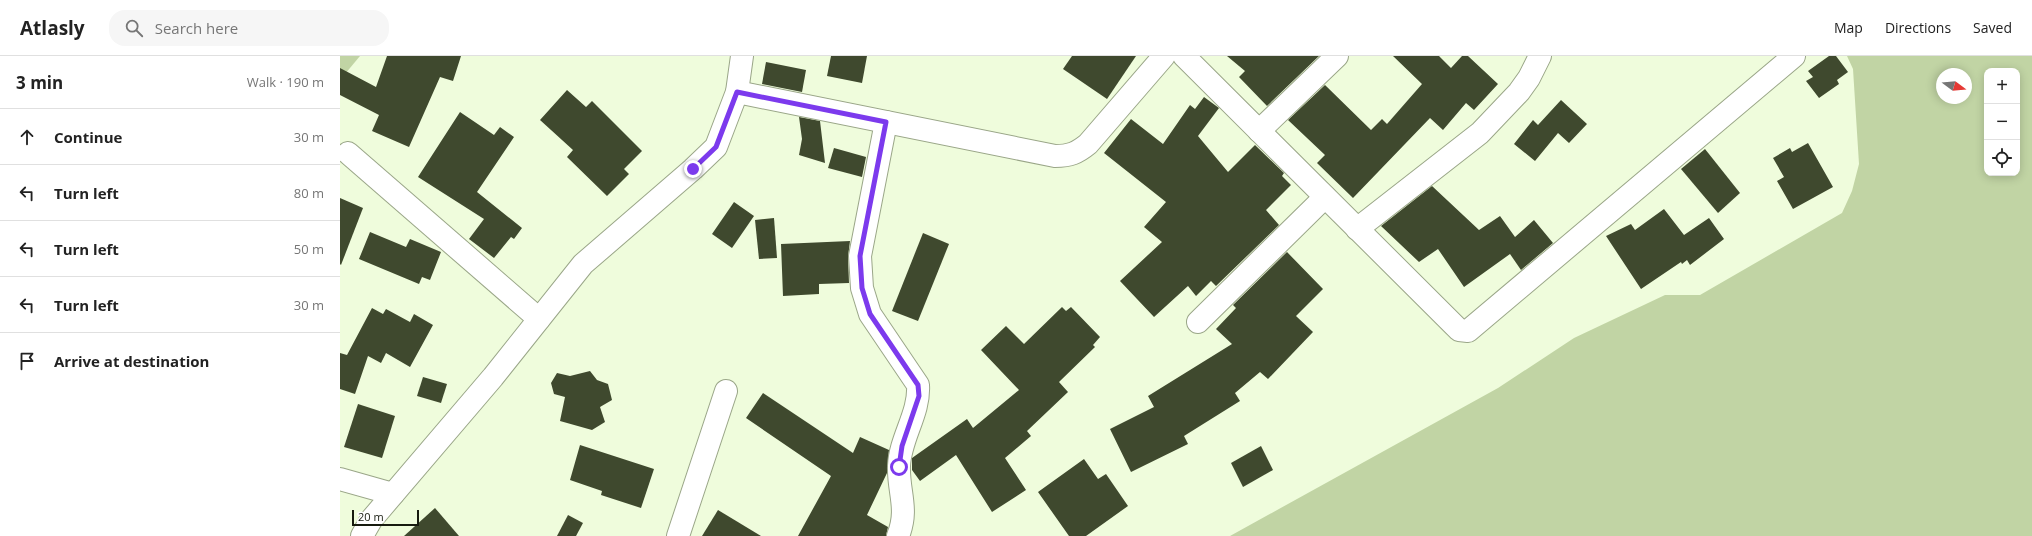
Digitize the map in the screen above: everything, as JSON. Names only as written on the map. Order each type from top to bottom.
[{"type":"street","points":[[362,536],[371,520],[493,377],[583,264],[693,169],[716,147],[737,92],[742,56]]},
{"type":"street","points":[[737,92],[1055,156],[1069,156],[1076,153],[1088,144],[1164,56]]},
{"type":"street","points":[[1184,56],[1459,330],[1468,331],[1794,56]]},
{"type":"street","points":[[1260,131],[1337,56]]},
{"type":"street","points":[[1357,229],[1480,133],[1519,92],[1529,78],[1540,56]]},
{"type":"street","points":[[886,122],[860,256],[862,288],[870,314],[918,385],[919,396],[902,446],[899,467],[904,515],[898,536]]},
{"type":"street","points":[[348,153],[539,319]]},
{"type":"street","points":[[1198,322],[1325,197]]},
{"type":"street","points":[[678,536],[726,391]]},
{"type":"street","points":[[340,479],[393,494]]},
{"type":"green space","points":[[340,56],[360,56],[340,80]]},
{"type":"green space","points":[[1847,56],[2032,56],[2032,536],[1230,536],[1498,388],[1574,338],[1665,295],[1700,295],[1842,213],[1852,191],[1859,164],[1853,69]]},
{"type":"building","points":[[387,56],[461,56],[453,81],[440,77],[409,147],[372,131],[379,115],[340,95],[340,68],[376,87]]},
{"type":"building","points":[[831,56],[867,56],[862,83],[827,76]]},
{"type":"building","points":[[1072,56],[1136,56],[1107,99],[1063,69]]},
{"type":"building","points":[[1227,56],[1319,56],[1267,106],[1239,77],[1245,71]]},
{"type":"building","points":[[1393,56],[1439,56],[1451,68],[1462,56],[1468,56],[1498,84],[1474,110],[1466,103],[1443,130],[1430,118],[1353,198],[1317,163],[1325,155],[1288,120],[1325,85],[1371,130],[1382,119],[1387,124],[1422,84]]},
{"type":"building","points":[[1829,56],[1836,56],[1848,72],[1837,80],[1839,84],[1819,98],[1806,81],[1813,77],[1808,71]]},
{"type":"building","points":[[766,62],[806,70],[802,92],[762,84]]},
{"type":"building","points":[[567,90],[586,107],[592,101],[642,151],[624,169],[629,174],[607,196],[567,157],[573,150],[540,120]]},
{"type":"building","points":[[1204,97],[1219,108],[1198,136],[1228,172],[1255,145],[1284,173],[1282,176],[1291,185],[1266,210],[1279,225],[1216,286],[1211,281],[1196,296],[1188,286],[1154,317],[1120,281],[1162,242],[1144,227],[1166,202],[1104,153],[1131,119],[1163,144],[1190,105],[1195,109]]},
{"type":"building","points":[[1561,100],[1587,124],[1569,143],[1558,133],[1535,161],[1514,144],[1533,120],[1538,125]]},
{"type":"building","points":[[460,112],[494,135],[500,127],[514,137],[477,192],[522,228],[514,239],[511,237],[494,258],[469,239],[484,219],[418,177]]},
{"type":"building","points":[[799,117],[820,121],[825,163],[799,155],[802,139]]},
{"type":"building","points":[[1808,143],[1833,187],[1793,209],[1777,181],[1784,177],[1773,158],[1790,148],[1792,152]]},
{"type":"building","points":[[834,148],[866,157],[862,177],[828,168]]},
{"type":"building","points":[[1705,149],[1740,193],[1718,213],[1681,169]]},
{"type":"building","points":[[1432,186],[1479,230],[1500,216],[1515,237],[1534,220],[1553,243],[1521,270],[1510,254],[1464,287],[1438,249],[1419,262],[1381,226]]},
{"type":"building","points":[[340,198],[363,208],[341,265],[340,264]]},
{"type":"building","points":[[734,202],[754,216],[732,248],[712,234]]},
{"type":"building","points":[[1664,209],[1684,235],[1709,218],[1724,239],[1690,265],[1687,260],[1682,264],[1681,262],[1641,289],[1606,236],[1631,224],[1635,230]]},
{"type":"building","points":[[774,218],[777,258],[759,259],[755,220]]},
{"type":"building","points":[[370,232],[406,247],[410,239],[441,252],[430,280],[422,277],[419,284],[359,259]]},
{"type":"building","points":[[923,233],[949,244],[918,321],[892,311]]},
{"type":"building","points":[[850,241],[848,257],[849,283],[819,284],[819,294],[783,296],[781,244]]},
{"type":"building","points":[[1287,252],[1323,289],[1296,316],[1313,332],[1268,379],[1260,372],[1235,393],[1240,401],[1184,436],[1188,444],[1131,472],[1110,429],[1154,407],[1148,396],[1232,344],[1216,329],[1236,308],[1233,305]]},
{"type":"building","points":[[1062,307],[1066,311],[1071,307],[1100,337],[1093,345],[1095,347],[1059,382],[1068,392],[1027,431],[1031,436],[1005,458],[1026,490],[992,512],[956,455],[920,481],[912,470],[912,458],[967,419],[973,428],[1019,390],[981,350],[1006,326],[1024,344]]},
{"type":"building","points":[[372,308],[383,314],[386,309],[410,322],[414,314],[433,325],[410,367],[386,353],[381,363],[368,356],[355,394],[340,389],[340,353],[347,355]]},
{"type":"building","points":[[590,371],[597,380],[608,384],[612,400],[600,407],[605,422],[592,430],[560,421],[565,397],[554,394],[551,383],[557,373],[570,376]]},
{"type":"building","points":[[423,377],[447,384],[441,403],[417,396]]},
{"type":"building","points":[[763,393],[853,453],[860,437],[889,450],[887,473],[867,515],[888,527],[886,536],[798,536],[831,476],[746,418]]},
{"type":"building","points":[[358,404],[395,416],[382,458],[344,447]]},
{"type":"building","points":[[580,445],[654,469],[641,508],[601,495],[602,491],[570,480]]},
{"type":"building","points":[[1261,446],[1273,470],[1243,487],[1231,463]]},
{"type":"building","points":[[1084,459],[1098,479],[1106,474],[1128,506],[1086,536],[1069,536],[1038,492]]},
{"type":"building","points":[[435,508],[459,536],[404,536]]},
{"type":"building","points":[[718,510],[761,536],[702,536]]},
{"type":"building","points":[[568,515],[583,523],[576,536],[557,536]]},
{"type":"route","points":[[693,169],[716,147],[737,92],[886,122],[860,256],[862,288],[870,314],[918,385],[919,396],[902,446],[899,467]]}]
